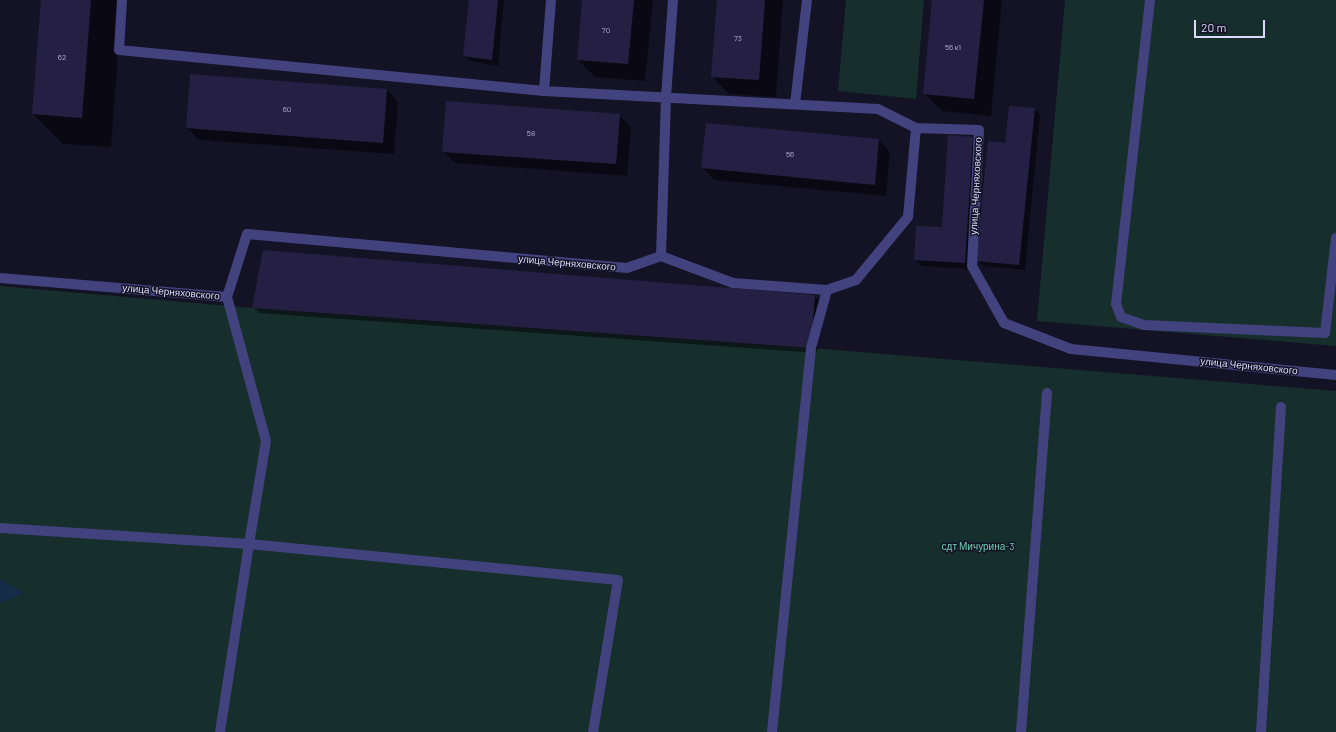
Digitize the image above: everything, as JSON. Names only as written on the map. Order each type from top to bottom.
[{"type":"street","points":[[122,0],[119,50],[544,91],[666,97],[878,109],[916,128],[908,217],[856,280],[827,290],[733,283],[661,256],[666,97],[674,0]]},
{"type":"street","points":[[544,91],[551,0]]},
{"type":"street","points":[[795,104],[807,0]]},
{"type":"street","points":[[1150,0],[1116,304],[1121,317],[1144,325],[1325,333],[1336,238]]},
{"type":"street","name":"улица Черняховского","points":[[916,128],[979,130],[972,266],[1004,323],[1071,349],[1336,375]]},
{"type":"street","name":"улица Черняховского","points":[[0,278],[227,297],[247,234],[627,268],[661,256]]},
{"type":"street","points":[[772,732],[811,348],[827,290]]},
{"type":"street","points":[[220,732],[266,441],[227,297]]},
{"type":"street","points":[[1021,732],[1047,393]]},
{"type":"street","points":[[1261,732],[1281,408]]},
{"type":"street","points":[[0,528],[249,544],[618,580],[593,732]]},
{"type":"green space","points":[[846,0],[924,0],[916,99],[838,91]]},
{"type":"green space","points":[[1065,0],[1336,0],[1336,346],[1037,321]]},
{"type":"green space","name":"сдт Мичурина-3","points":[[0,286],[252,308],[811,348],[1336,391],[1336,732],[0,732],[0,603],[23,593],[0,579]]},
{"type":"water","points":[[0,579],[24,593],[0,603]]},
{"type":"building","points":[[41,0],[91,0],[82,118],[32,114]]},
{"type":"building","points":[[469,0],[498,0],[492,60],[463,56]]},
{"type":"building","points":[[582,0],[634,0],[628,64],[577,60]]},
{"type":"building","points":[[717,0],[765,0],[759,80],[711,77]]},
{"type":"building","points":[[932,0],[984,0],[974,99],[923,94]]},
{"type":"building","points":[[190,74],[387,89],[383,143],[186,128]]},
{"type":"building","points":[[446,101],[620,114],[616,164],[442,152]]},
{"type":"building","points":[[1009,106],[1035,108],[1019,265],[976,261],[988,141],[1005,143]]},
{"type":"building","points":[[706,123],[879,139],[875,185],[701,168]]},
{"type":"building","points":[[948,135],[973,137],[965,263],[914,260],[916,226],[942,227]]},
{"type":"building","points":[[263,250],[815,295],[811,348],[252,308]]}]
